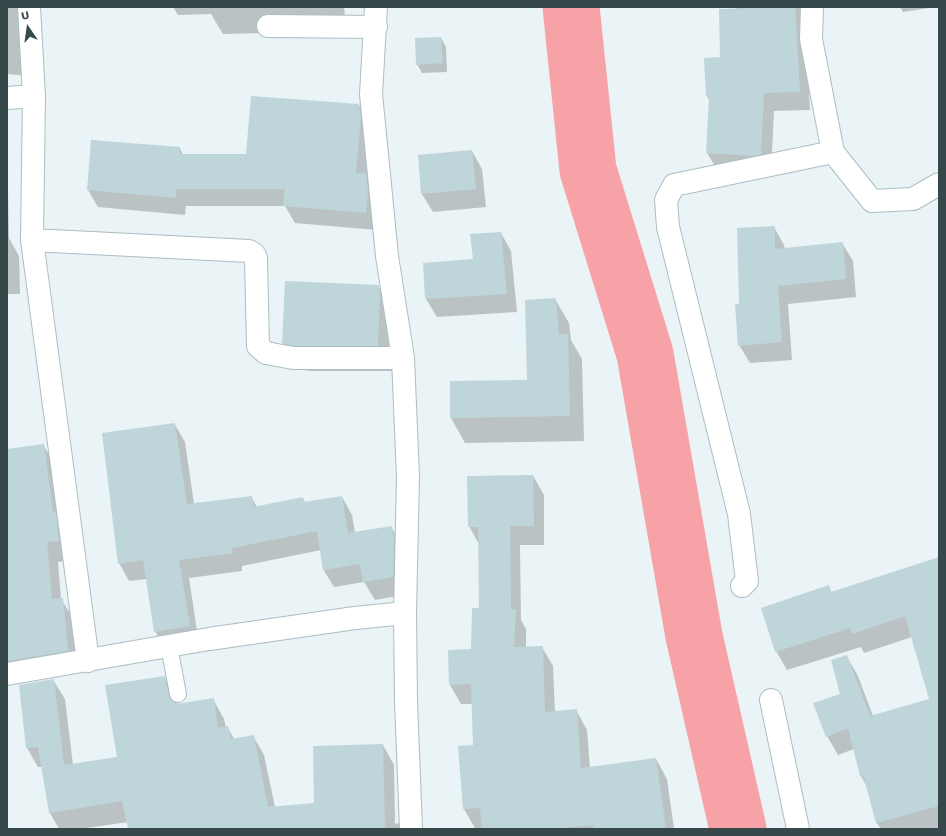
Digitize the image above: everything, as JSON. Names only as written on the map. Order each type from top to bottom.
[{"type":"street","points":[[29,7],[34,96],[32,240],[88,661]]},
{"type":"street","points":[[812,7],[811,39],[833,152],[872,201],[913,199],[939,184]]},
{"type":"street","points":[[268,26],[376,17],[371,94],[387,256],[403,358],[408,477],[405,613],[406,701],[411,829]]},
{"type":"street","points":[[7,98],[34,96]]},
{"type":"street","points":[[742,586],[747,581],[739,514],[668,227],[666,200],[674,185],[833,152]]},
{"type":"street","points":[[32,240],[248,251],[254,254],[256,258],[258,346],[266,353],[293,358],[403,358]]},
{"type":"street","points":[[7,674],[169,646],[355,618],[405,613]]},
{"type":"street","points":[[771,700],[798,829]]},
{"type":"lane","points":[[169,646],[178,694]]},
{"type":"building","points":[[795,7],[800,92],[764,93],[761,154],[754,156],[706,153],[709,96],[706,96],[704,58],[720,57],[719,9]]},
{"type":"building","points":[[441,37],[443,63],[416,65],[415,38]]},
{"type":"building","points":[[251,96],[359,104],[361,116],[356,173],[366,174],[368,192],[366,213],[283,206],[285,189],[176,189],[176,198],[87,190],[91,140],[180,147],[180,154],[246,154]]},
{"type":"building","points":[[472,150],[476,189],[421,194],[418,155]]},
{"type":"building","points":[[775,226],[775,249],[843,242],[846,279],[778,286],[782,342],[738,346],[735,304],[739,304],[737,228]]},
{"type":"building","points":[[501,232],[507,294],[425,299],[423,263],[473,259],[470,234]]},
{"type":"building","points":[[285,281],[379,285],[378,346],[294,346],[282,343]]},
{"type":"building","points":[[556,298],[559,334],[568,334],[570,416],[450,418],[450,381],[527,380],[525,300]]},
{"type":"building","points":[[175,423],[187,504],[252,496],[253,507],[303,497],[304,502],[342,496],[348,533],[392,526],[394,540],[393,577],[363,582],[360,564],[323,570],[317,531],[232,548],[233,553],[179,560],[190,626],[154,632],[143,560],[118,564],[102,433]]},
{"type":"building","points":[[44,444],[53,512],[56,512],[59,541],[47,542],[52,599],[63,598],[68,651],[7,661],[7,449]]},
{"type":"building","points":[[533,475],[534,526],[510,526],[511,609],[516,609],[514,647],[543,646],[545,712],[577,709],[581,768],[656,758],[666,829],[594,829],[593,825],[550,829],[482,829],[480,808],[463,809],[458,746],[473,745],[471,684],[449,685],[448,650],[471,649],[472,608],[479,608],[478,527],[468,527],[467,476]]},
{"type":"building","points":[[939,557],[939,806],[876,823],[863,775],[860,776],[848,728],[826,737],[813,703],[840,694],[831,660],[847,655],[870,716],[929,699],[905,616],[852,634],[850,628],[775,652],[761,608],[829,585],[831,592]]},
{"type":"building","points":[[165,676],[169,696],[176,704],[214,698],[218,728],[228,726],[231,739],[254,735],[268,807],[314,803],[313,746],[383,744],[385,829],[128,829],[122,801],[49,813],[38,747],[26,748],[19,685],[54,679],[64,765],[117,757],[105,685]]},
{"type":"waterway","points":[[571,7],[588,170],[645,354],[694,636],[738,829]]}]
